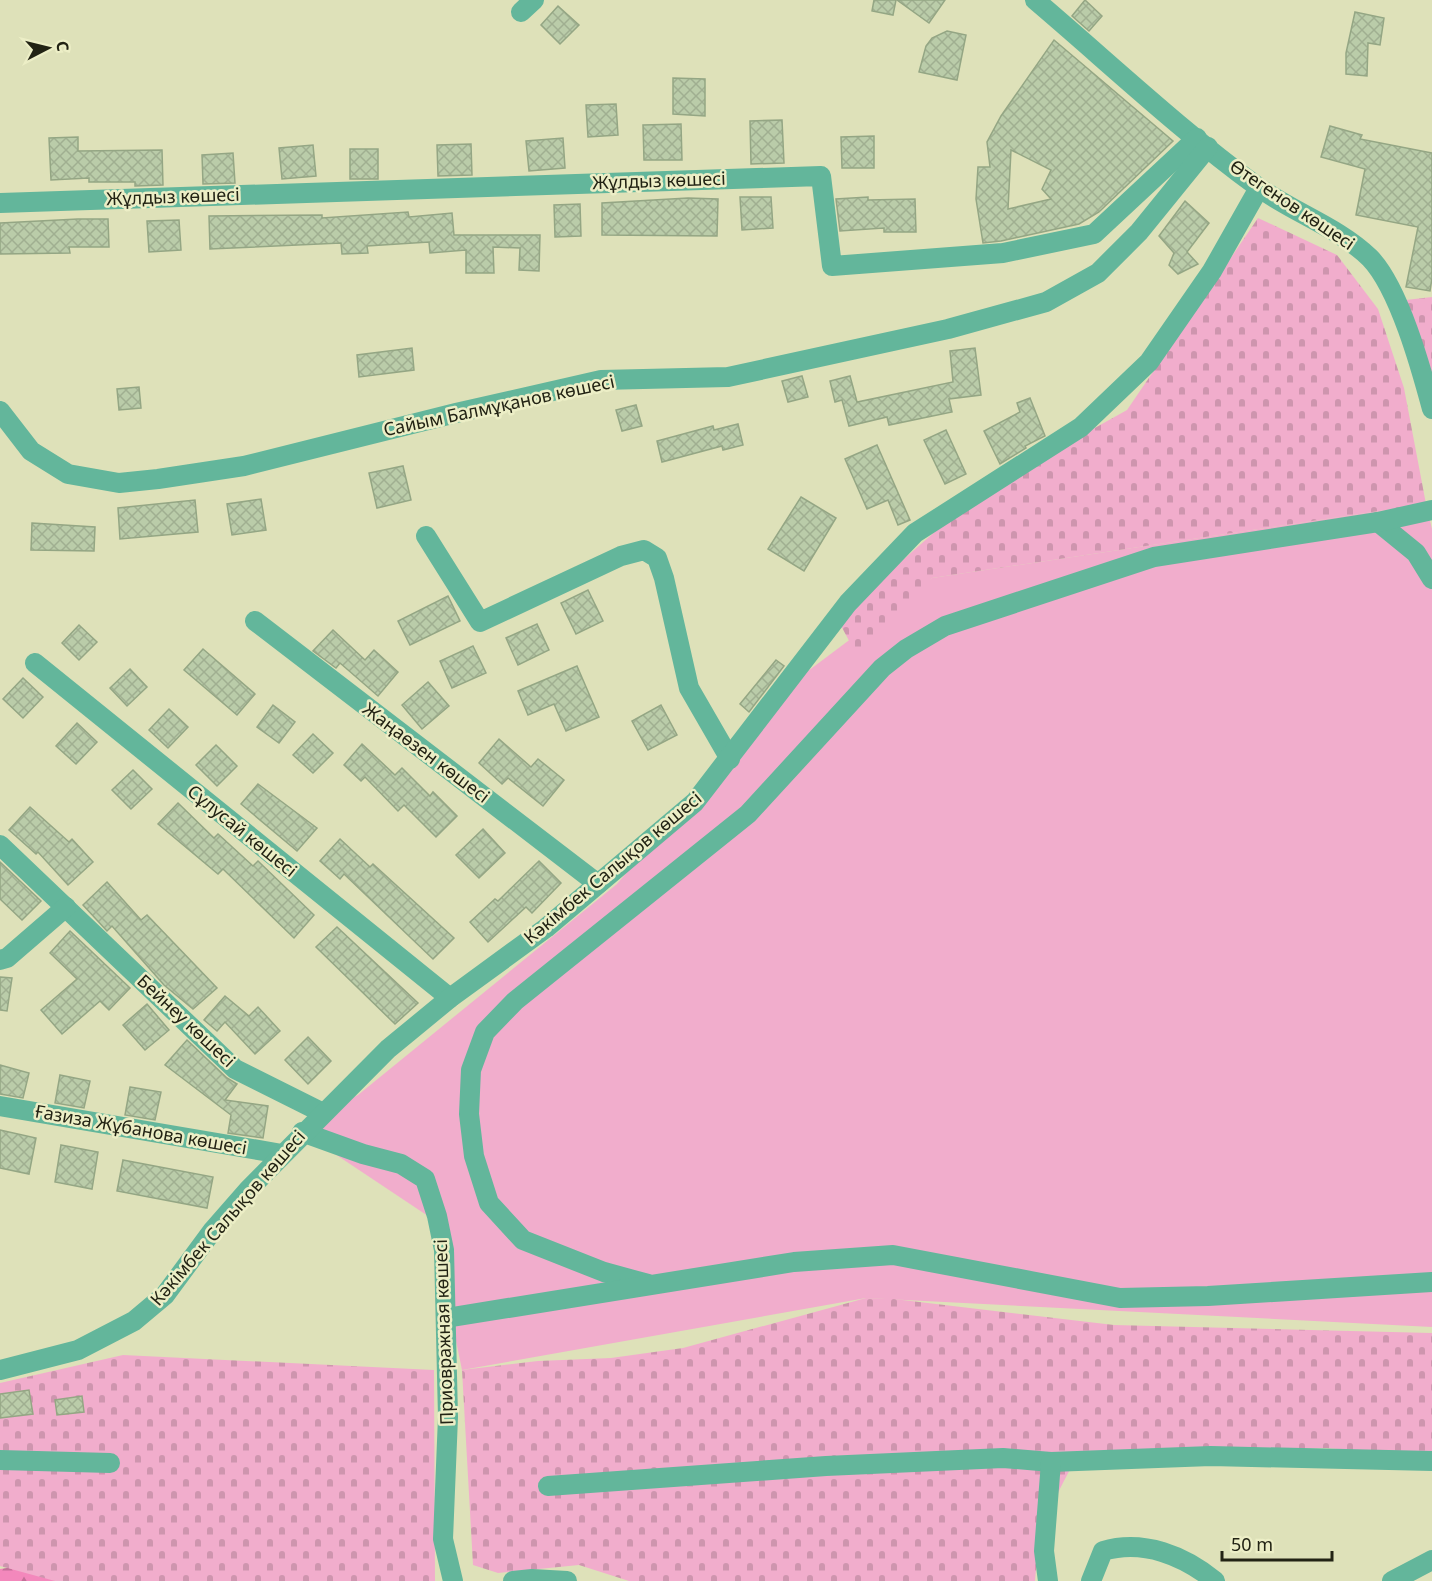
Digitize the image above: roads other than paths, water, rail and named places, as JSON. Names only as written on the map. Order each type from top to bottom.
[{"type":"street","name":"Өтегенов көшесі","points":[[1035,0],[1260,188],[1338,234],[1371,259],[1397,301],[1422,372],[1432,409]]},
{"type":"street","name":"Жұлдыз көшесі","points":[[0,203],[821,176],[832,266],[1003,253],[1094,234],[1203,142]]},
{"type":"street","name":"Сайым Балмұқанов көшесі","points":[[0,411],[31,452],[68,474],[119,483],[244,466],[456,413],[601,380],[728,376],[936,332],[1046,302],[1098,273],[1139,232],[1203,142]]},
{"type":"street","name":"Кәкімбек Салықов көшесі","points":[[0,1370],[78,1350],[134,1321],[165,1295],[213,1230],[282,1154],[388,1049],[450,998],[546,928],[695,802],[848,603],[915,533],[1081,427],[1149,362],[1212,271],[1260,188]]},
{"type":"street","points":[[648,1284],[604,1272],[523,1240],[489,1203],[474,1156],[469,1114],[471,1070],[485,1032],[515,1001],[748,814],[882,668],[906,649],[945,626],[1154,557],[1378,522],[1432,510]]},
{"type":"street","points":[[1378,522],[1416,553],[1432,579]]},
{"type":"street","points":[[426,536],[480,622],[621,556],[644,550],[657,558],[664,578],[689,688],[730,759]]},
{"type":"street","name":"Жаңаөзен көшесі","points":[[255,621],[598,885]]},
{"type":"street","name":"Сұлусай көшесі","points":[[34,663],[450,998]]},
{"type":"street","name":"Бейнеу көшесі","points":[[0,845],[235,1069],[323,1113]]},
{"type":"street","points":[[0,960],[7,958],[66,907]]},
{"type":"street","name":"Ғазиза Жұбанова көшесі","points":[[0,1106],[282,1154]]},
{"type":"street","name":"Приовражная көшесі","points":[[303,1132],[363,1154],[401,1164],[425,1179],[437,1216],[444,1250],[448,1417],[444,1539],[453,1581]]},
{"type":"street","points":[[446,1318],[795,1262],[892,1255],[1120,1298],[1208,1296],[1432,1282]]},
{"type":"street","points":[[548,1486],[826,1466],[1003,1458],[1051,1462],[1212,1456],[1432,1461]]},
{"type":"street","points":[[0,1460],[110,1463]]},
{"type":"street","points":[[1048,1581],[1044,1551],[1051,1462]]},
{"type":"street","points":[[1091,1581],[1103,1551],[1126,1548],[1178,1556],[1215,1581]]},
{"type":"street","points":[[1392,1581],[1432,1560]]},
{"type":"street","points":[[513,1581],[532,1579],[567,1581]]}]
